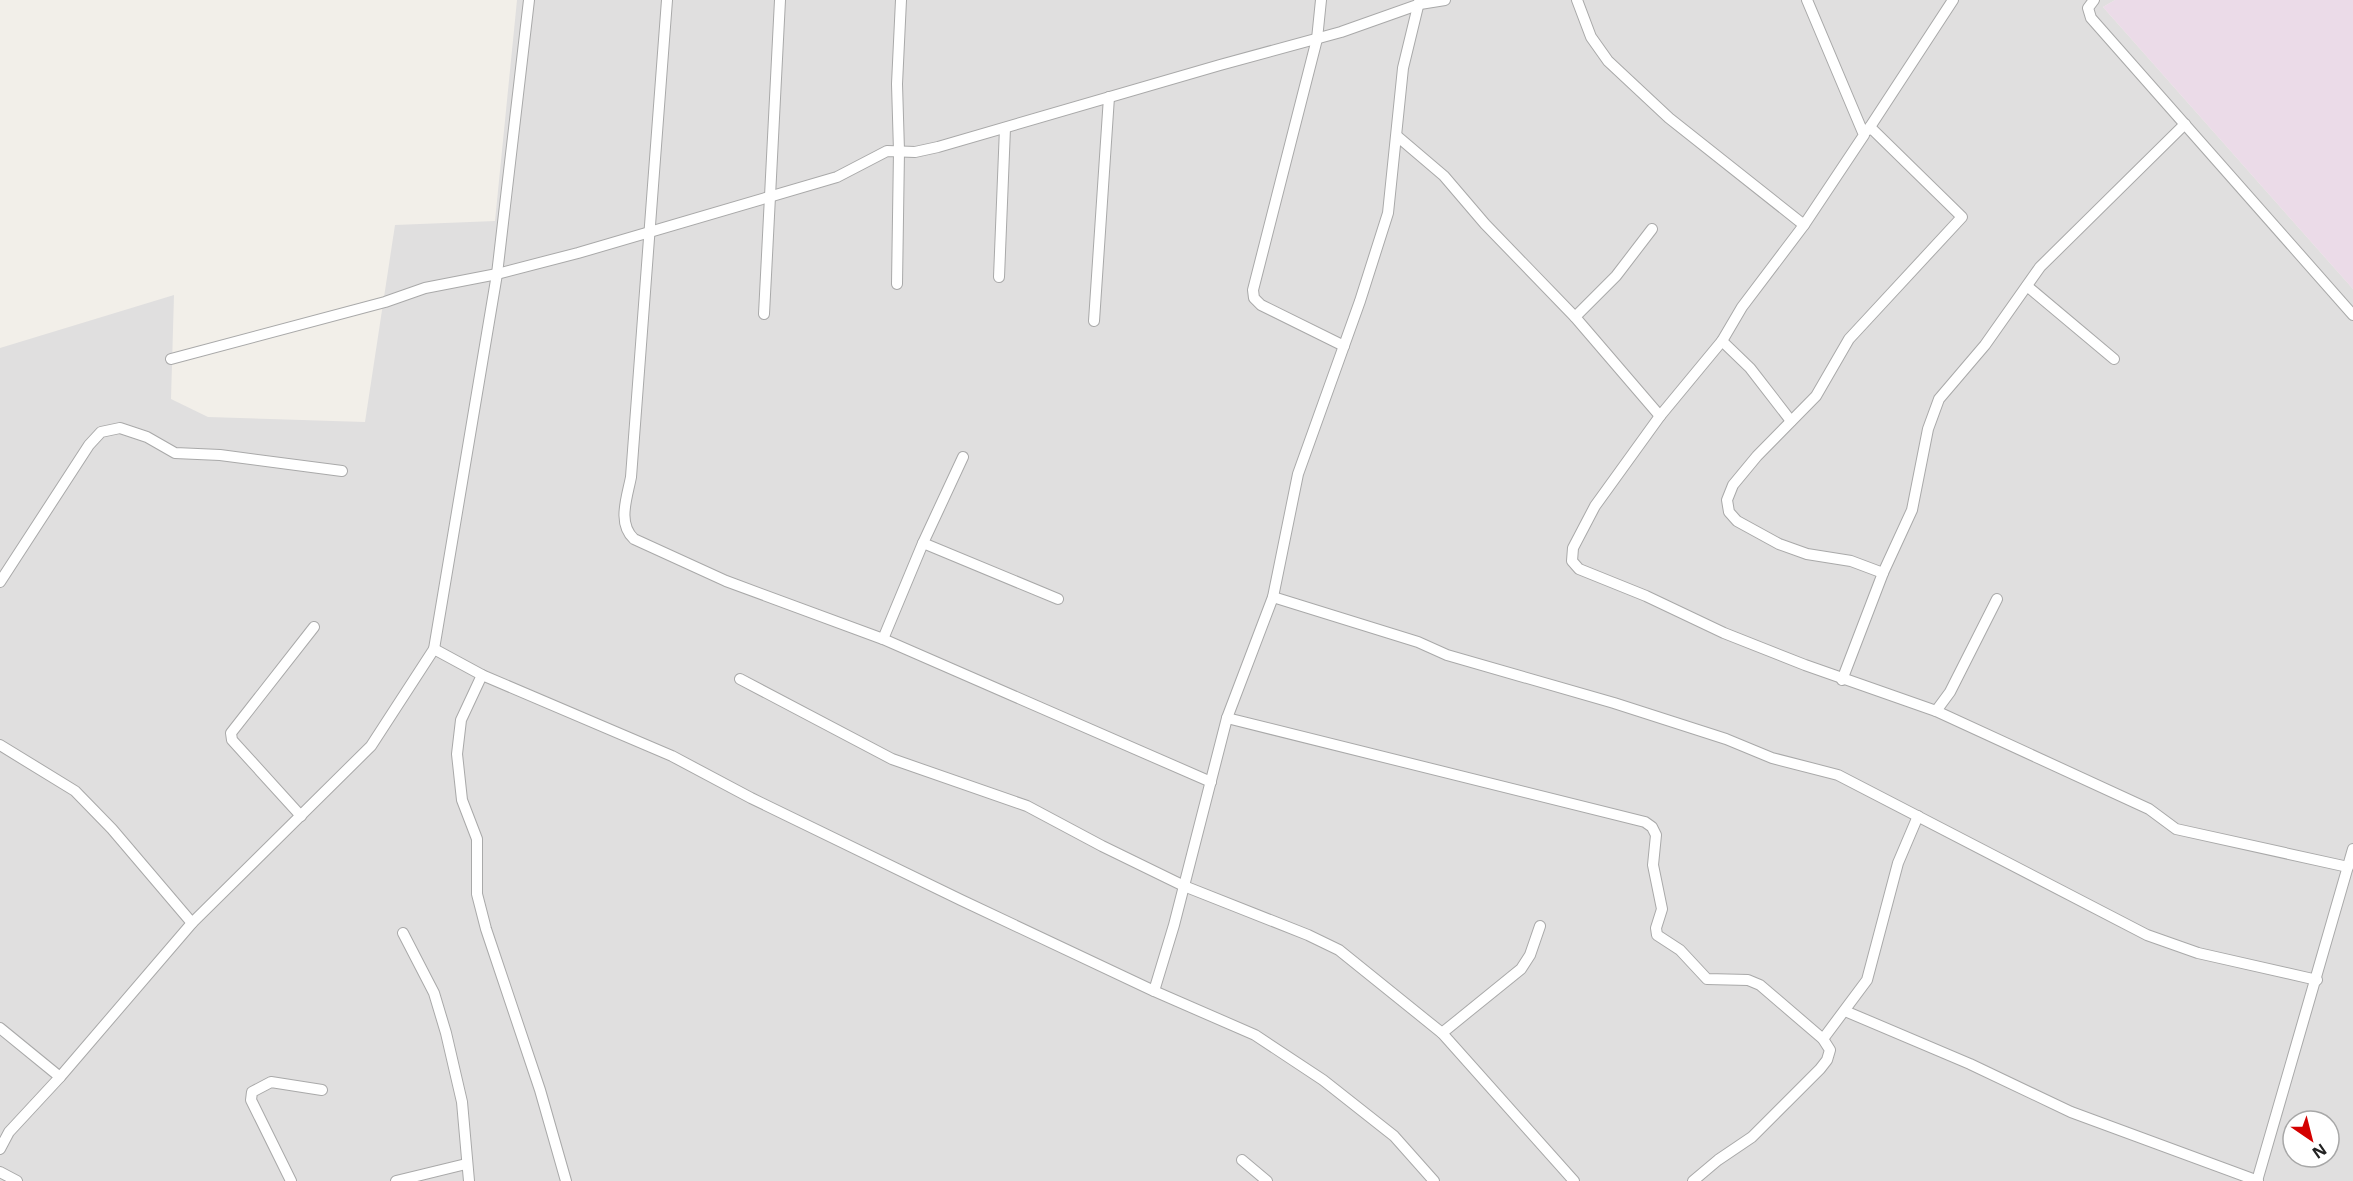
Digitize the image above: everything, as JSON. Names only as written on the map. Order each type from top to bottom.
[{"type":"street","points":[[0,1149],[9,1131],[60,1077],[192,923],[370,746],[434,649],[497,274],[529,0]]},
{"type":"street","points":[[667,0],[631,477],[624,517],[629,533],[634,539],[726,581],[883,639],[1211,782]]},
{"type":"street","points":[[764,314],[780,0]]},
{"type":"street","points":[[897,284],[899,151],[897,84],[901,0]]},
{"type":"street","points":[[1321,0],[1317,39],[1253,290],[1254,298],[1261,305],[1344,346]]},
{"type":"street","points":[[171,359],[385,302],[426,288],[497,274],[648,232],[837,177],[887,151],[915,152],[1005,128],[1317,39],[1419,2],[1445,0]]},
{"type":"street","points":[[1577,0],[1591,37],[1608,61],[1669,118],[1804,225]]},
{"type":"street","points":[[1807,0],[1867,131],[1962,218],[1849,339],[1816,396],[1733,485],[1727,500],[1729,512],[1737,521],[1793,550],[1851,561],[1883,573]]},
{"type":"street","points":[[1953,0],[1804,225],[1742,307],[1722,341],[1660,416],[1595,506],[1573,548],[1572,561],[1579,569],[1646,596],[1724,633],[1842,680],[1936,711],[2149,809],[2176,829],[2348,867]]},
{"type":"street","points":[[2094,0],[2088,8],[2091,18],[2353,315]]},
{"type":"street","points":[[1154,992],[1227,718],[1274,597],[1298,474],[1388,213],[1402,68],[1419,2]]},
{"type":"street","points":[[1094,321],[1108,97]]},
{"type":"street","points":[[1842,680],[1883,573],[1912,510],[1928,429],[1940,399],[1985,345],[2040,267],[2185,124]]},
{"type":"street","points":[[999,277],[1005,128]]},
{"type":"street","points":[[1397,136],[1444,176],[1485,224],[1575,317],[1660,416]]},
{"type":"street","points":[[1575,317],[1616,276],[1652,229]]},
{"type":"street","points":[[2027,286],[2114,359]]},
{"type":"street","points":[[1722,341],[1750,368],[1791,421]]},
{"type":"street","points":[[0,582],[89,445],[101,432],[120,428],[147,436],[174,453],[220,455],[342,471]]},
{"type":"street","points":[[883,639],[923,543],[963,457]]},
{"type":"street","points":[[923,543],[1058,599]]},
{"type":"street","points":[[1274,597],[1418,642],[1447,655],[1614,703],[1725,739],[1772,758],[1838,775],[2147,935],[2198,953],[2317,980]]},
{"type":"street","points":[[1936,711],[1950,692],[1996,599]]},
{"type":"street","points":[[301,816],[232,740],[231,733],[314,627]]},
{"type":"street","points":[[434,649],[482,675],[672,756],[751,798],[1154,992],[1255,1035],[1323,1080],[1394,1136],[1434,1181]]},
{"type":"street","points":[[482,675],[461,720],[457,754],[462,800],[477,839],[477,894],[486,929],[540,1090],[566,1181]]},
{"type":"street","points":[[740,679],[892,759],[1027,806],[1184,886],[1308,935],[1339,950],[1442,1033],[1574,1181]]},
{"type":"street","points":[[1227,718],[1645,822],[1653,827],[1656,835],[1653,865],[1662,909],[1656,928],[1657,935],[1680,950],[1707,979],[1748,980],[1760,985],[1823,1039],[1830,1050],[1827,1060],[1820,1069],[1752,1137],[1694,1181]]},
{"type":"street","points":[[0,745],[75,791],[112,829],[192,923]]},
{"type":"street","points":[[1823,1039],[1867,980],[1898,863],[1918,816]]},
{"type":"street","points":[[1845,1011],[1970,1064],[2071,1112],[2258,1181],[2353,849]]},
{"type":"street","points":[[1442,1033],[1521,969],[1530,955],[1540,926]]},
{"type":"street","points":[[403,933],[434,993],[446,1033],[462,1102],[469,1181]]},
{"type":"street","points":[[0,1028],[60,1077]]},
{"type":"street","points":[[291,1181],[251,1100],[252,1092],[271,1082],[322,1090]]},
{"type":"street","points":[[1242,1160],[1267,1181]]},
{"type":"street","points":[[396,1181],[466,1164]]},
{"type":"street","points":[[0,1172],[17,1181]]},
{"type":"shaded area","points":[[517,0],[2115,0],[2103,7],[2353,289],[2353,1181],[0,1181],[0,348],[174,295],[171,399],[208,417],[365,422],[395,225],[495,221]]},
{"type":"shaded area","points":[[2115,0],[2353,0],[2353,289],[2103,7]]}]
